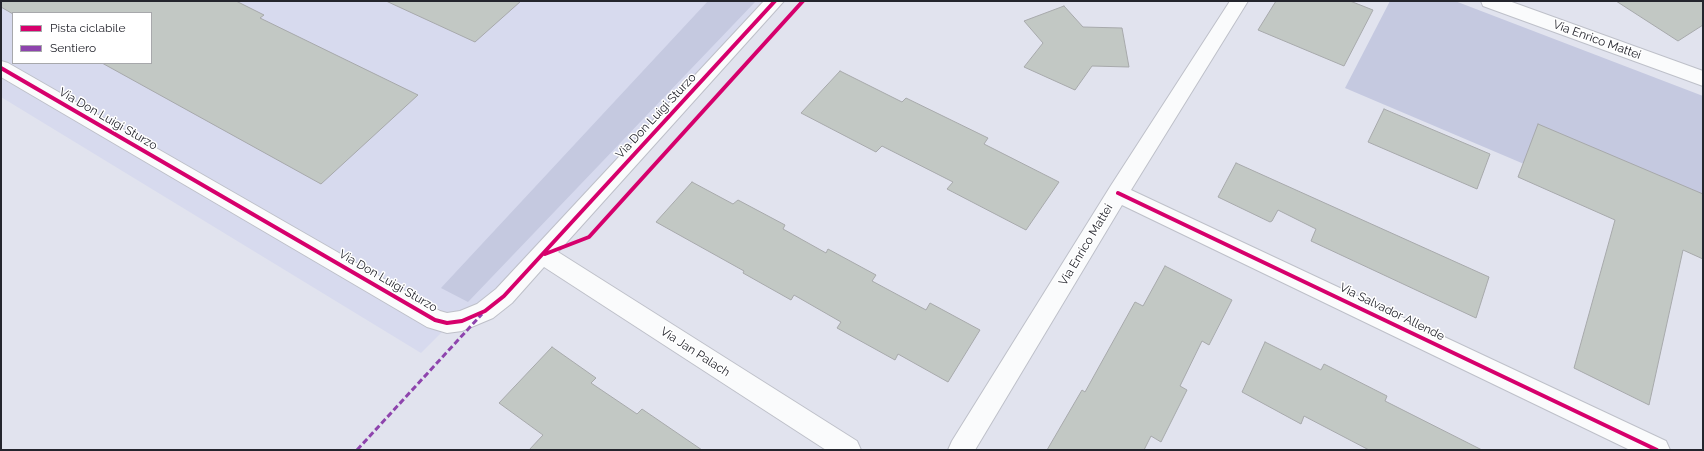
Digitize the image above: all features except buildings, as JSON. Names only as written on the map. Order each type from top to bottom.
[{"type":"street","name":"Via Don Luigi Sturzo","points":[[1,68],[435,320],[447,323],[462,321],[485,311],[504,296],[775,1]]},
{"type":"street","name":"Via Enrico Mattei","points":[[960,450],[1118,193],[1239,1]]},
{"type":"street","name":"Via Enrico Mattei","points":[[1490,1],[1703,79]]},
{"type":"street","name":"Via Salvador Allende","points":[[1118,193],[1657,450]]},
{"type":"street","name":"Via Jan Palach","points":[[542,254],[848,450]]},
{"type":"shaded area","points":[[1,1],[765,1],[487,301],[464,310],[421,353],[1,97]]},
{"type":"shaded area","points":[[708,1],[755,2],[468,302],[441,288]]},
{"type":"shaded area","points":[[1390,1],[1455,1],[1703,96],[1703,240],[1345,88]]},
{"type":"marked path","points":[[357,450],[482,314]]},
{"type":"cycle path","points":[[1,68],[435,320],[447,323],[462,321],[485,311],[504,296],[775,1]]},
{"type":"cycle path","points":[[545,254],[589,237],[803,1]]},
{"type":"cycle path","points":[[1118,193],[1657,450]]}]
